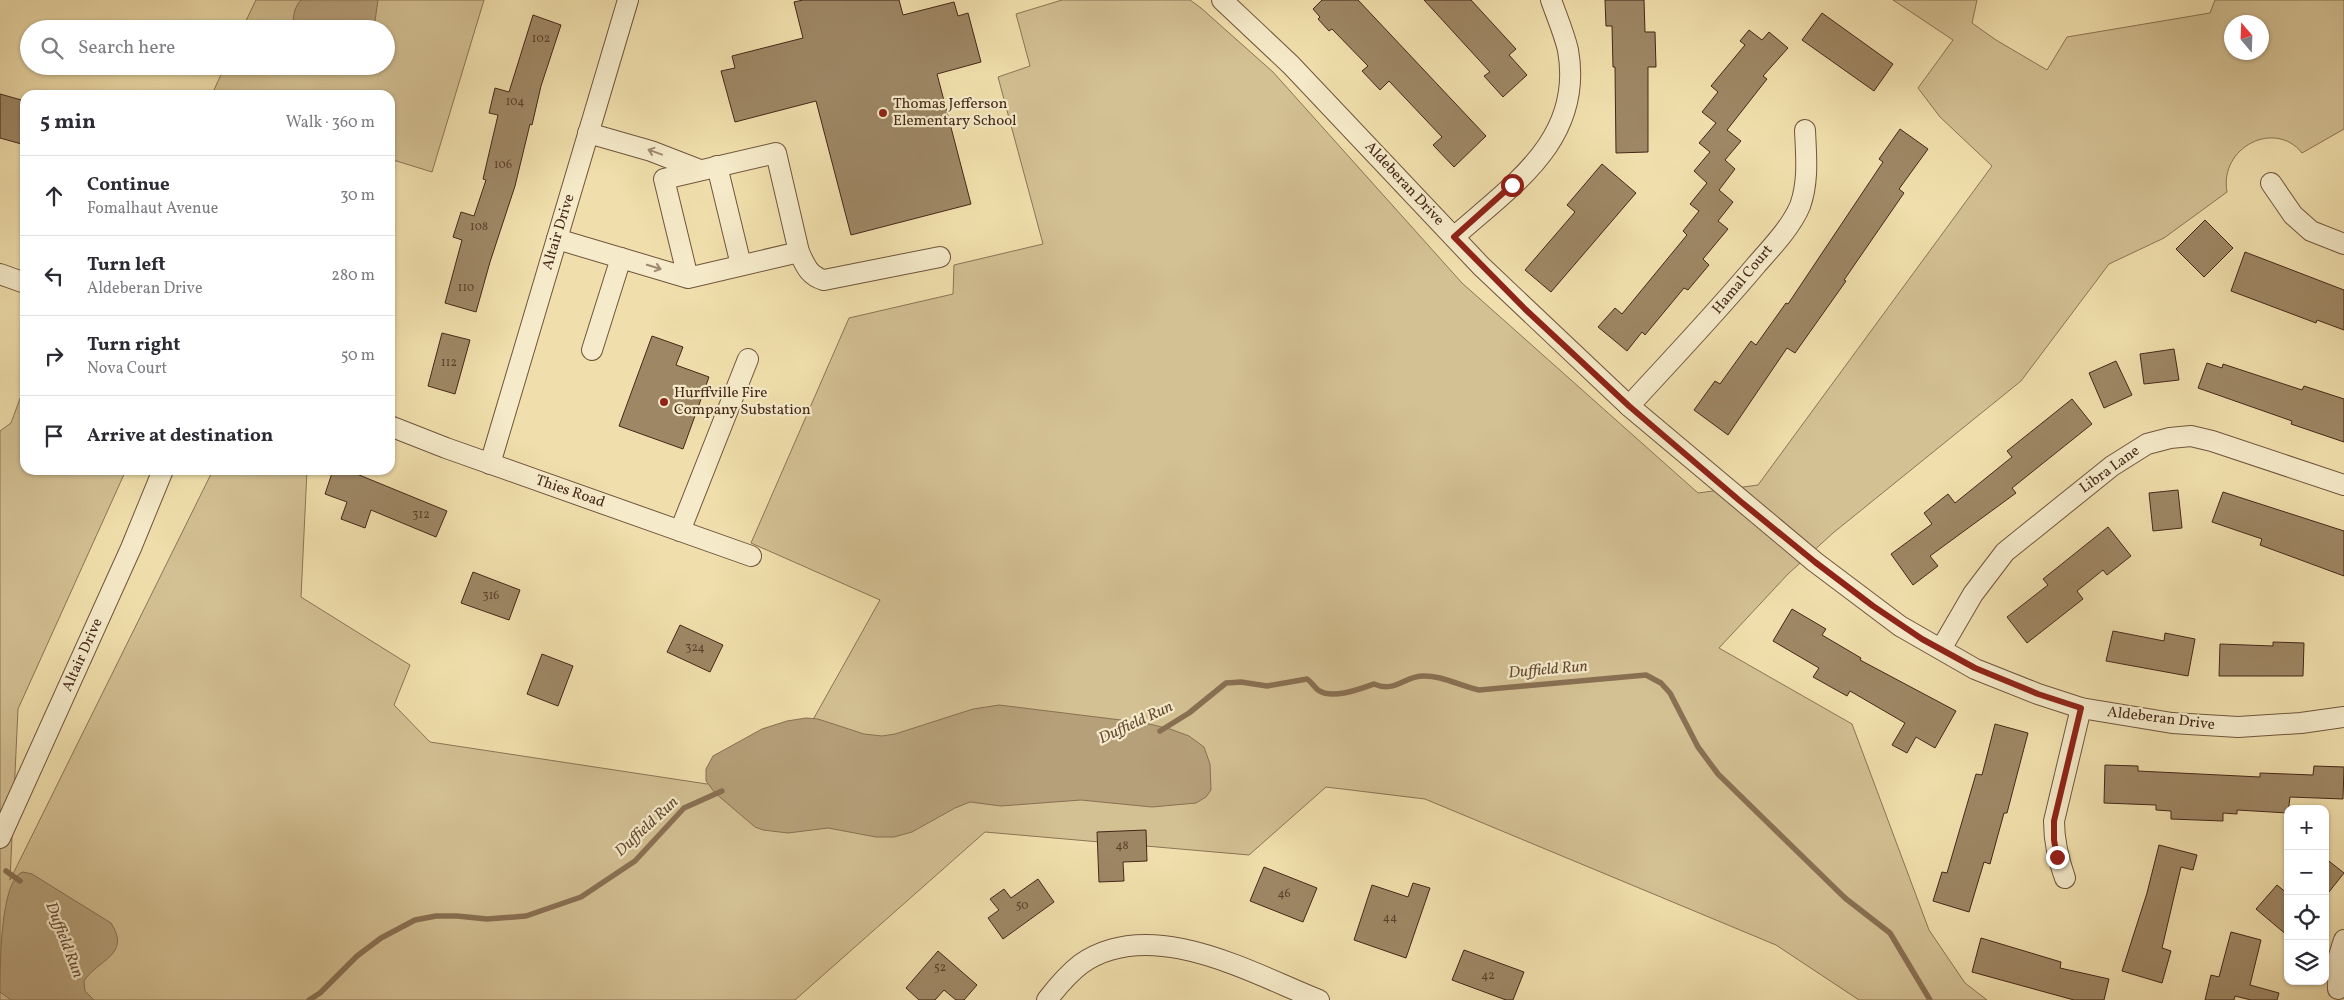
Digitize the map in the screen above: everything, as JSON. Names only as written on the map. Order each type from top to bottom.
[{"type":"street","name":"Altair Drive","points":[[490,464],[628,0]]},
{"type":"street","name":"Aldeberan Drive","points":[[1222,0],[1291,65],[1525,309],[1629,406],[1815,562],[1900,626],[1983,672],[2038,694],[2081,708],[2172,723],[2222,726],[2283,724],[2344,716]]},
{"type":"street","points":[[1454,237],[1528,169],[1543,154],[1556,136],[1570,92],[1570,70],[1564,34],[1551,0]]},
{"type":"street","name":"Hamal Court","points":[[1629,406],[1727,300],[1790,222],[1799,207],[1804,188],[1807,164],[1805,130]]},
{"type":"street","points":[[588,133],[709,168]]},
{"type":"street","points":[[688,278],[664,179],[776,153],[799,252],[807,269],[815,278],[824,280],[940,257]]},
{"type":"street","points":[[709,168],[741,265]]},
{"type":"street","points":[[2271,183],[2293,215],[2311,231],[2344,244]]},
{"type":"street","points":[[557,239],[688,278],[799,252]]},
{"type":"street","points":[[592,350],[621,258]]},
{"type":"street","points":[[0,274],[20,281]]},
{"type":"street","points":[[680,531],[748,359]]},
{"type":"street","name":"Thies Road","points":[[395,428],[490,464],[751,556]]},
{"type":"street","name":"Libra Lane","points":[[1940,649],[1973,594],[2005,552],[2112,466],[2147,444],[2170,438],[2191,436],[2236,448],[2344,485]]},
{"type":"street","name":"Altair Drive","points":[[0,838],[131,548],[161,475]]},
{"type":"street","points":[[2065,878],[2057,857],[2054,840],[2054,821],[2081,708]]},
{"type":"street","points":[[2338,989],[2337,962],[2344,940]]},
{"type":"street","points":[[1047,1000],[1069,974],[1082,963],[1115,950],[1150,944],[1167,945],[1200,953],[1319,1000]]},
{"type":"shaded area","points":[[256,0],[484,0],[432,172],[395,161],[395,90],[214,90],[221,75],[395,75],[395,20],[246,20]]},
{"type":"shaded area","points":[[1062,0],[1190,0],[1273,72],[1462,283],[1698,493],[1758,485],[1992,166],[1940,117],[1918,88],[1953,40],[1893,0],[1977,0],[1972,23],[1996,40],[2047,70],[2067,37],[2210,13],[2215,0],[2344,0],[2344,129],[2302,153],[2291,143],[2278,138],[2264,139],[2251,143],[2240,151],[2232,162],[2227,176],[2227,192],[2164,238],[2109,264],[2021,381],[1833,533],[1788,574],[1719,648],[1852,724],[1929,930],[1965,983],[1987,1000],[1859,1000],[1776,945],[1425,799],[1326,787],[1249,855],[985,832],[795,1000],[0,1000],[0,431],[11,423],[20,399],[20,475],[124,475],[18,709],[10,880],[211,475],[307,475],[301,597],[410,665],[394,705],[430,742],[707,784],[814,718],[880,600],[751,543],[849,318],[953,294],[954,265],[1043,244],[998,77],[1030,66],[1016,14]]},
{"type":"water","points":[[301,0],[378,0],[375,20],[293,20],[297,6]]},
{"type":"water","points":[[999,705],[1145,723],[1189,736],[1204,747],[1210,764],[1211,790],[1206,797],[1196,803],[1152,807],[1081,800],[1001,806],[970,802],[955,808],[912,832],[894,837],[876,837],[828,828],[788,833],[763,830],[755,827],[715,793],[706,781],[706,769],[713,756],[762,729],[787,721],[806,718],[818,719],[864,734],[882,736],[895,734],[973,709]]},
{"type":"water","points":[[23,872],[32,874],[111,923],[116,934],[117,943],[115,950],[84,981],[85,991],[94,1000],[11,1000],[0,992],[1,945],[6,906],[15,878]]},
{"type":"building","name":"Thomas Jefferson Elementary School","points":[[803,0],[899,0],[903,15],[954,2],[958,16],[968,13],[981,62],[937,74],[971,204],[851,235],[816,101],[735,122],[721,71],[735,68],[732,56],[803,38],[794,2]]},
{"type":"building","points":[[1322,0],[1358,0],[1486,136],[1454,167],[1433,145],[1442,137],[1389,81],[1380,90],[1362,71],[1368,66],[1332,29],[1329,31],[1318,19],[1320,17],[1313,9]]},
{"type":"building","points":[[1424,0],[1471,0],[1516,49],[1509,55],[1527,75],[1503,97],[1484,76],[1490,72]]},
{"type":"building","points":[[1605,0],[1644,0],[1645,32],[1655,32],[1656,67],[1648,67],[1648,152],[1616,153],[1615,67],[1613,67],[1612,26],[1606,26]]},
{"type":"building","points":[[1822,13],[1893,64],[1874,91],[1802,40]]},
{"type":"building","points":[[533,15],[561,25],[541,86],[515,186],[476,312],[445,303],[462,240],[453,237],[461,212],[474,216],[486,180],[483,179],[498,115],[489,113],[495,88],[509,92]]},
{"type":"building","points":[[1749,30],[1762,40],[1769,32],[1788,48],[1763,76],[1767,79],[1727,130],[1741,141],[1725,160],[1735,169],[1719,190],[1733,202],[1718,221],[1728,229],[1703,259],[1709,265],[1688,290],[1684,288],[1645,335],[1642,332],[1627,351],[1598,327],[1615,308],[1622,314],[1687,235],[1683,231],[1699,211],[1690,204],[1707,183],[1694,171],[1710,152],[1699,143],[1716,123],[1702,112],[1718,92],[1711,86],[1745,45],[1740,41]]},
{"type":"building","points":[[0,94],[20,100],[20,144],[0,138]]},
{"type":"building","points":[[1900,129],[1928,149],[1899,189],[1904,193],[1844,280],[1846,281],[1795,353],[1787,348],[1728,435],[1694,410],[1715,381],[1720,384],[1751,341],[1756,345],[1786,303],[1788,304],[1883,162],[1879,159]]},
{"type":"building","points":[[1602,164],[1636,193],[1551,292],[1525,270],[1575,212],[1567,205]]},
{"type":"building","points":[[2205,220],[2233,248],[2204,277],[2176,249]]},
{"type":"building","points":[[2245,252],[2344,290],[2344,330],[2317,320],[2316,323],[2231,291]]},
{"type":"building","points":[[442,333],[470,340],[455,394],[428,386]]},
{"type":"building","name":"Hurffville Fire Company Substation","points":[[652,336],[683,347],[676,365],[709,377],[683,449],[619,426]]},
{"type":"building","points":[[2174,349],[2179,380],[2144,384],[2140,354]]},
{"type":"building","points":[[2116,361],[2132,395],[2104,408],[2089,373]]},
{"type":"building","points":[[2207,363],[2222,368],[2223,364],[2302,390],[2304,386],[2344,399],[2344,442],[2291,424],[2292,421],[2198,388]]},
{"type":"building","points":[[2072,399],[2092,424],[2012,488],[2016,493],[1930,556],[1938,566],[1913,585],[1891,554],[1932,524],[1924,513],[1948,494],[1955,503],[2012,457],[2007,451]]},
{"type":"building","points":[[331,475],[359,475],[447,511],[436,537],[371,510],[365,528],[341,519],[347,502],[325,494]]},
{"type":"building","points":[[2178,490],[2182,528],[2153,531],[2149,493]]},
{"type":"building","points":[[2223,492],[2344,531],[2344,576],[2260,545],[2262,539],[2212,522]]},
{"type":"building","points":[[2108,527],[2131,556],[2107,575],[2103,570],[2077,591],[2083,599],[2027,643],[2007,617],[2048,585],[2043,579]]},
{"type":"building","points":[[473,572],[520,590],[509,620],[461,603]]},
{"type":"building","points":[[1792,609],[1826,629],[1822,635],[1861,658],[1860,660],[1956,711],[1935,748],[1916,737],[1907,753],[1892,745],[1905,723],[1850,691],[1847,696],[1813,677],[1819,668],[1773,641]]},
{"type":"building","points":[[680,625],[723,645],[710,672],[667,652]]},
{"type":"building","points":[[2113,631],[2164,641],[2165,633],[2195,639],[2188,676],[2106,661]]},
{"type":"building","points":[[2273,642],[2304,643],[2303,676],[2219,676],[2220,644],[2273,646]]},
{"type":"building","points":[[542,654],[573,666],[558,706],[527,694]]},
{"type":"building","points":[[1995,724],[2028,733],[2007,813],[2004,813],[1990,864],[1984,862],[1969,912],[1933,901],[1942,872],[1947,873],[1976,774],[1982,775]]},
{"type":"building","points":[[2105,765],[2138,766],[2138,771],[2260,777],[2260,773],[2313,775],[2314,766],[2344,767],[2343,799],[2290,797],[2289,805],[2284,805],[2284,813],[2237,810],[2237,814],[2223,813],[2223,821],[2171,819],[2171,811],[2156,810],[2156,805],[2104,803]]},
{"type":"building","points":[[1146,830],[1147,861],[1123,862],[1124,881],[1099,882],[1097,832]]},
{"type":"building","points":[[2159,845],[2197,855],[2193,870],[2181,867],[2162,948],[2171,951],[2162,983],[2122,971],[2147,893]]},
{"type":"building","points":[[2329,861],[2344,873],[2329,892]]},
{"type":"building","points":[[1264,867],[1317,888],[1303,922],[1250,901]]},
{"type":"building","points":[[1038,879],[1054,902],[1003,939],[988,918],[999,910],[990,899],[1004,889],[1011,898]]},
{"type":"building","points":[[1413,883],[1430,888],[1406,958],[1354,940],[1372,885],[1408,897]]},
{"type":"building","points":[[2277,885],[2284,891],[2284,933],[2256,909]]},
{"type":"building","points":[[2231,932],[2261,940],[2250,985],[2279,993],[2277,1000],[2251,1000],[2235,996],[2234,1000],[2205,1000],[2211,975],[2219,977]]},
{"type":"building","points":[[1981,938],[2061,962],[2060,968],[2109,979],[2104,1000],[2074,1000],[1972,972]]},
{"type":"building","points":[[1464,950],[1524,972],[1513,1000],[1506,1000],[1452,980]]},
{"type":"building","points":[[938,951],[977,985],[964,1000],[956,1000],[944,990],[935,1000],[919,1000],[906,988]]},
{"type":"waterway","name":"Duffield Run","points":[[1160,731],[1189,713],[1226,683],[1241,682],[1267,686],[1307,679],[1324,693],[1338,694],[1374,684],[1388,687],[1393,686],[1422,676],[1443,679],[1479,690],[1646,675],[1661,683],[1670,693],[1698,747],[1718,774],[1845,898],[1890,933],[1930,1000]]},
{"type":"waterway","name":"Duffield Run","points":[[309,1000],[320,993],[357,956],[381,938],[415,920],[436,916],[487,919],[526,916],[581,897],[635,861],[684,808],[722,791]]},
{"type":"waterway","name":"Duffield Run","points":[[6,871],[20,881]]},
{"type":"place","name":"Thomas Jefferson Elementary School","points":[[883,113]]},
{"type":"place","name":"Hurffville Fire Company Substation","points":[[664,402]]},
{"type":"route","points":[[1512,185],[1454,237],[1525,309],[1629,406],[1815,562],[1900,626],[1975,668],[2038,694],[2081,708],[2054,821],[2054,840],[2057,857]]}]
